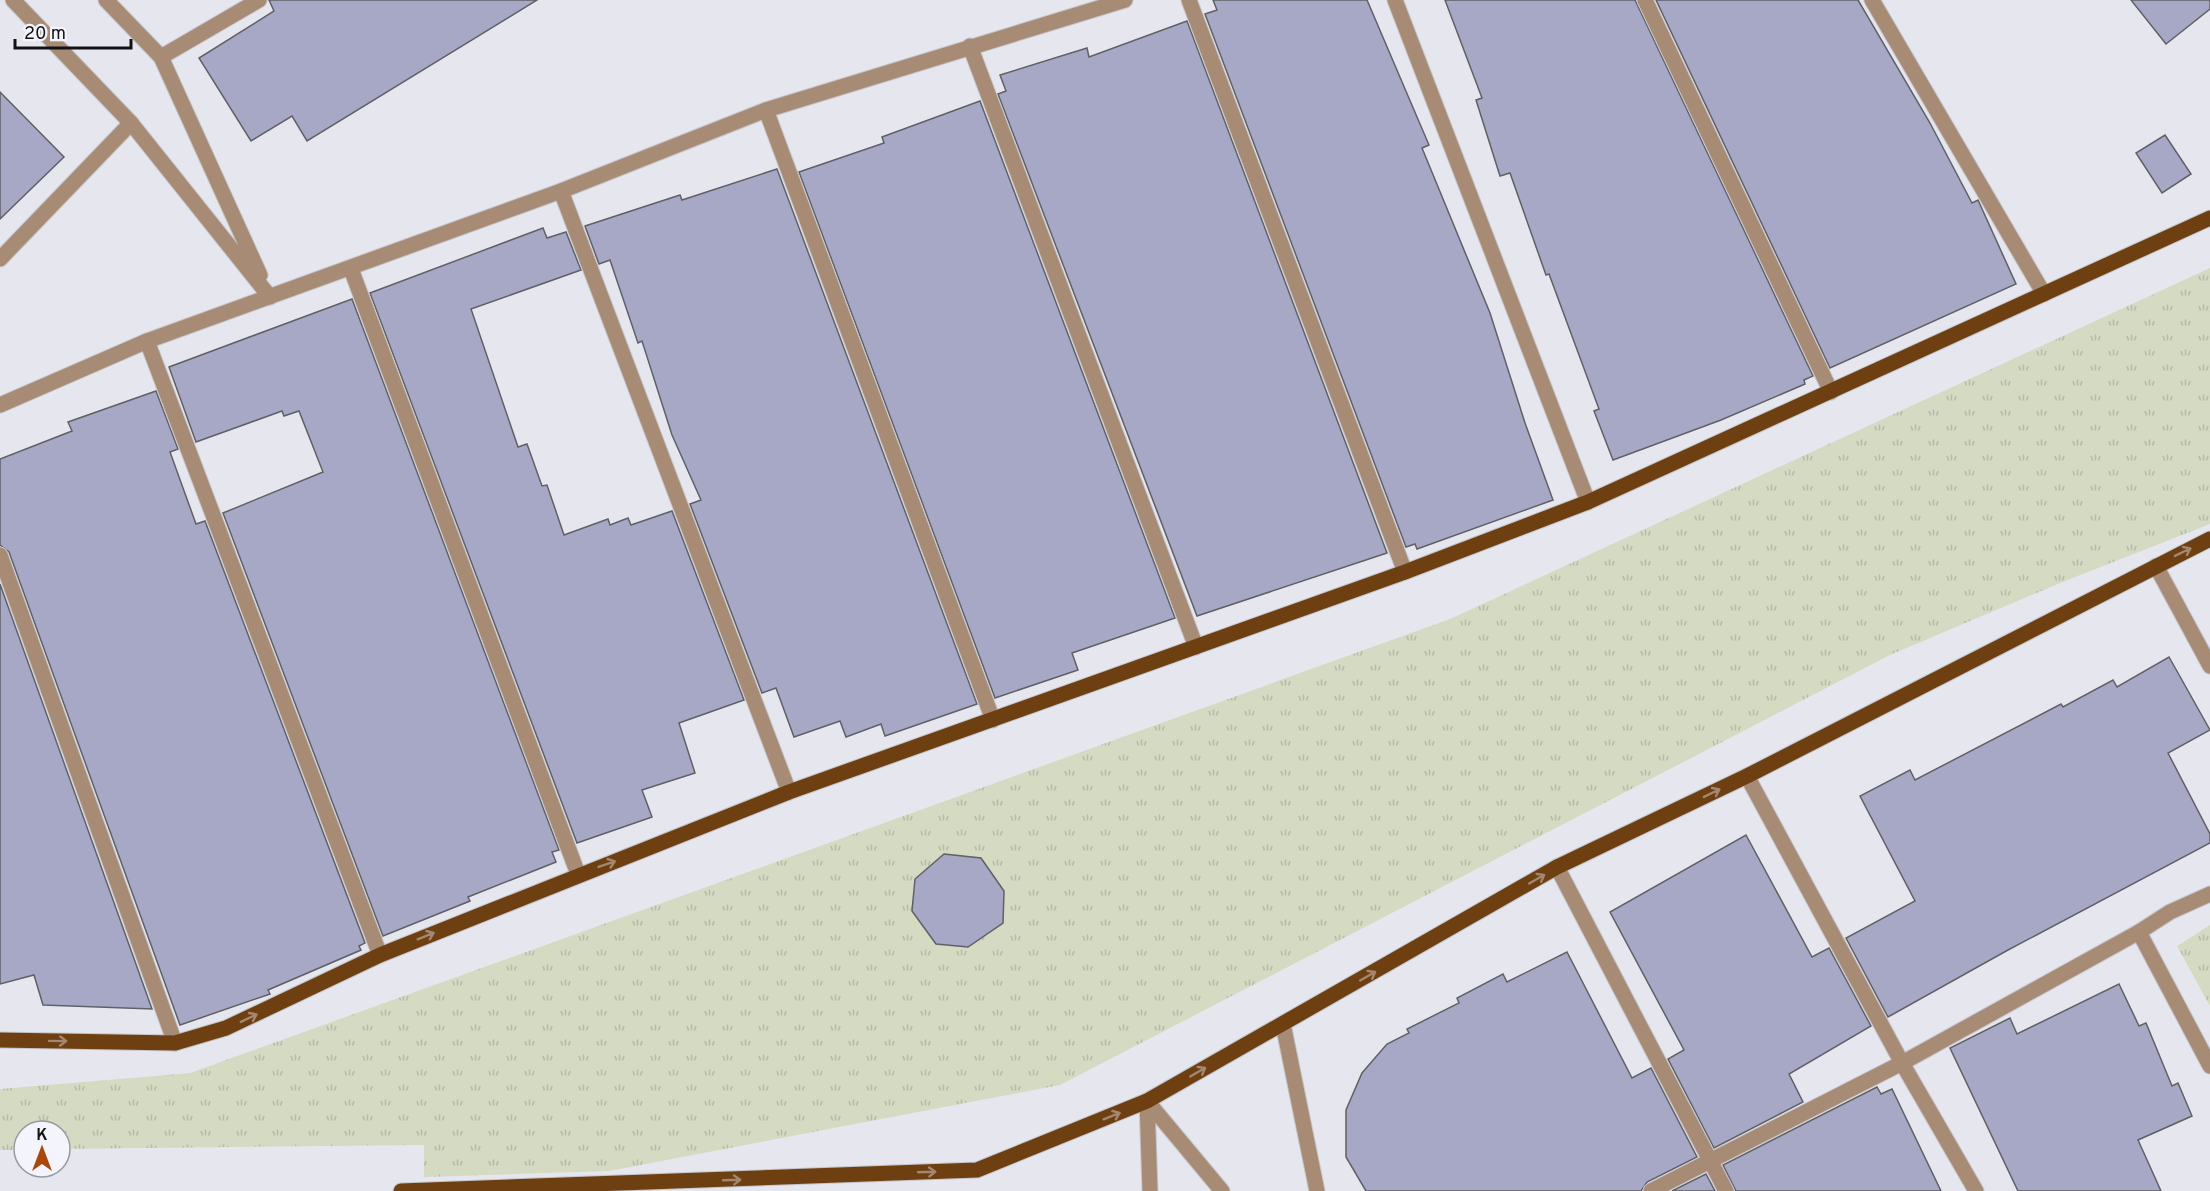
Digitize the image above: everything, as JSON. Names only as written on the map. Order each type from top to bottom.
[{"type":"main road","points":[[0,1040],[175,1043],[226,1028],[380,955],[578,874],[789,792],[1405,572],[1588,502],[2210,218]]},
{"type":"main road","points":[[401,1191],[542,1189],[977,1170],[1148,1101],[1557,867],[1747,776],[2210,539]]},
{"type":"street","points":[[13,0],[131,123],[270,297]]},
{"type":"street","points":[[106,0],[161,57],[270,297]]},
{"type":"street","points":[[161,57],[259,0]]},
{"type":"street","points":[[1189,0],[1405,572]]},
{"type":"street","points":[[1395,0],[1588,502]]},
{"type":"street","points":[[1645,0],[1831,392]]},
{"type":"street","points":[[1872,0],[2044,294]]},
{"type":"street","points":[[0,405],[147,342],[561,191],[766,110],[1117,2]]},
{"type":"street","points":[[970,46],[1196,647]]},
{"type":"street","points":[[766,110],[993,720]]},
{"type":"street","points":[[0,260],[131,123]]},
{"type":"street","points":[[561,191],[789,792]]},
{"type":"street","points":[[351,269],[578,874]]},
{"type":"street","points":[[147,342],[380,955]]},
{"type":"street","points":[[0,555],[175,1043]]},
{"type":"street","points":[[2156,566],[2210,666]]},
{"type":"street","points":[[1747,776],[1902,1063],[1976,1191]]},
{"type":"street","points":[[1557,867],[1726,1191]]},
{"type":"street","points":[[1651,1191],[1902,1063],[2139,932],[2170,912],[2210,894]]},
{"type":"street","points":[[2139,932],[2210,1066]]},
{"type":"street","points":[[1283,1024],[1317,1191]]},
{"type":"street","points":[[1148,1101],[1150,1191]]},
{"type":"street","points":[[1148,1101],[1222,1191]]},
{"type":"green space","points":[[2210,268],[2210,524],[2065,581],[1890,655],[1060,1085],[609,1171],[424,1177],[424,1145],[72,1149],[72,1119],[12,1119],[12,1150],[0,1150],[0,1089],[190,1073],[1450,619]]},
{"type":"green space","points":[[2210,925],[2210,1006],[2177,946]]},
{"type":"building","points":[[269,0],[537,0],[307,141],[292,116],[251,141],[199,58],[274,11]]},
{"type":"building","points":[[1213,0],[1367,0],[1429,145],[1422,148],[1490,313],[1525,423],[1553,500],[1417,549],[1415,544],[1406,547],[1205,14],[1217,10]]},
{"type":"building","points":[[1445,0],[1635,0],[1813,376],[1804,380],[1805,384],[1721,420],[1613,460],[1594,411],[1599,409],[1549,274],[1546,275],[1510,173],[1500,176],[1476,100],[1482,98]]},
{"type":"building","points":[[1656,0],[1858,0],[1930,123],[1972,203],[1978,200],[2016,284],[1830,368]]},
{"type":"building","points":[[2131,0],[2210,0],[2210,9],[2166,44]]},
{"type":"building","points":[[1187,21],[1387,553],[1197,616],[998,94],[1006,91],[1000,75],[1087,48],[1089,57]]},
{"type":"building","points":[[0,92],[64,157],[0,219]]},
{"type":"building","points":[[980,101],[1175,618],[1072,653],[1078,670],[995,698],[799,172],[884,143],[882,137]]},
{"type":"building","points":[[2165,135],[2191,174],[2162,193],[2136,153]]},
{"type":"building","points":[[777,169],[977,704],[885,736],[881,724],[846,737],[840,721],[794,737],[776,688],[762,693],[690,504],[701,500],[672,435],[642,341],[638,343],[610,260],[599,264],[585,226],[680,195],[682,200]]},
{"type":"building","points":[[543,228],[547,238],[566,232],[581,270],[471,309],[518,447],[527,444],[542,486],[547,485],[564,535],[608,519],[610,525],[628,518],[631,525],[672,511],[744,700],[679,723],[695,773],[642,790],[652,817],[577,843],[370,293]]},
{"type":"building","points":[[352,299],[559,850],[552,852],[556,862],[468,897],[470,901],[383,936],[223,513],[323,472],[299,411],[284,416],[282,411],[196,442],[169,367]]},
{"type":"building","points":[[156,391],[178,449],[170,452],[196,524],[205,521],[365,943],[359,946],[361,950],[268,990],[270,994],[180,1025],[9,552],[0,545],[0,459],[72,431],[68,422]]},
{"type":"building","points":[[0,584],[152,1009],[43,1005],[34,975],[0,984]]},
{"type":"building","points":[[2169,657],[2210,730],[2168,753],[2210,834],[2210,843],[2008,950],[1888,1017],[1846,938],[1915,901],[1860,796],[1910,770],[1915,780],[2061,704],[2063,707],[2113,680],[2117,687]]},
{"type":"building","points":[[1746,835],[1812,957],[1829,948],[1871,1026],[1789,1074],[1803,1102],[1714,1148],[1668,1059],[1684,1050],[1610,912]]},
{"type":"building","points":[[944,854],[981,858],[1004,891],[1003,923],[968,947],[936,944],[912,911],[915,879]]},
{"type":"building","points":[[1567,952],[1632,1078],[1651,1068],[1697,1157],[1647,1182],[1641,1191],[1366,1191],[1346,1157],[1346,1110],[1362,1073],[1387,1044],[1409,1033],[1407,1029],[1459,1003],[1457,998],[1503,974],[1507,982]]},
{"type":"building","points":[[2119,984],[2139,1026],[2146,1023],[2172,1086],[2178,1083],[2192,1116],[2138,1140],[2161,1191],[2018,1191],[1950,1048],[2010,1018],[2017,1034]]},
{"type":"building","points":[[1877,1087],[1881,1094],[1892,1089],[1941,1191],[1736,1191],[1723,1165]]},
{"type":"building","points":[[1706,1174],[1715,1191],[1672,1191]]}]
